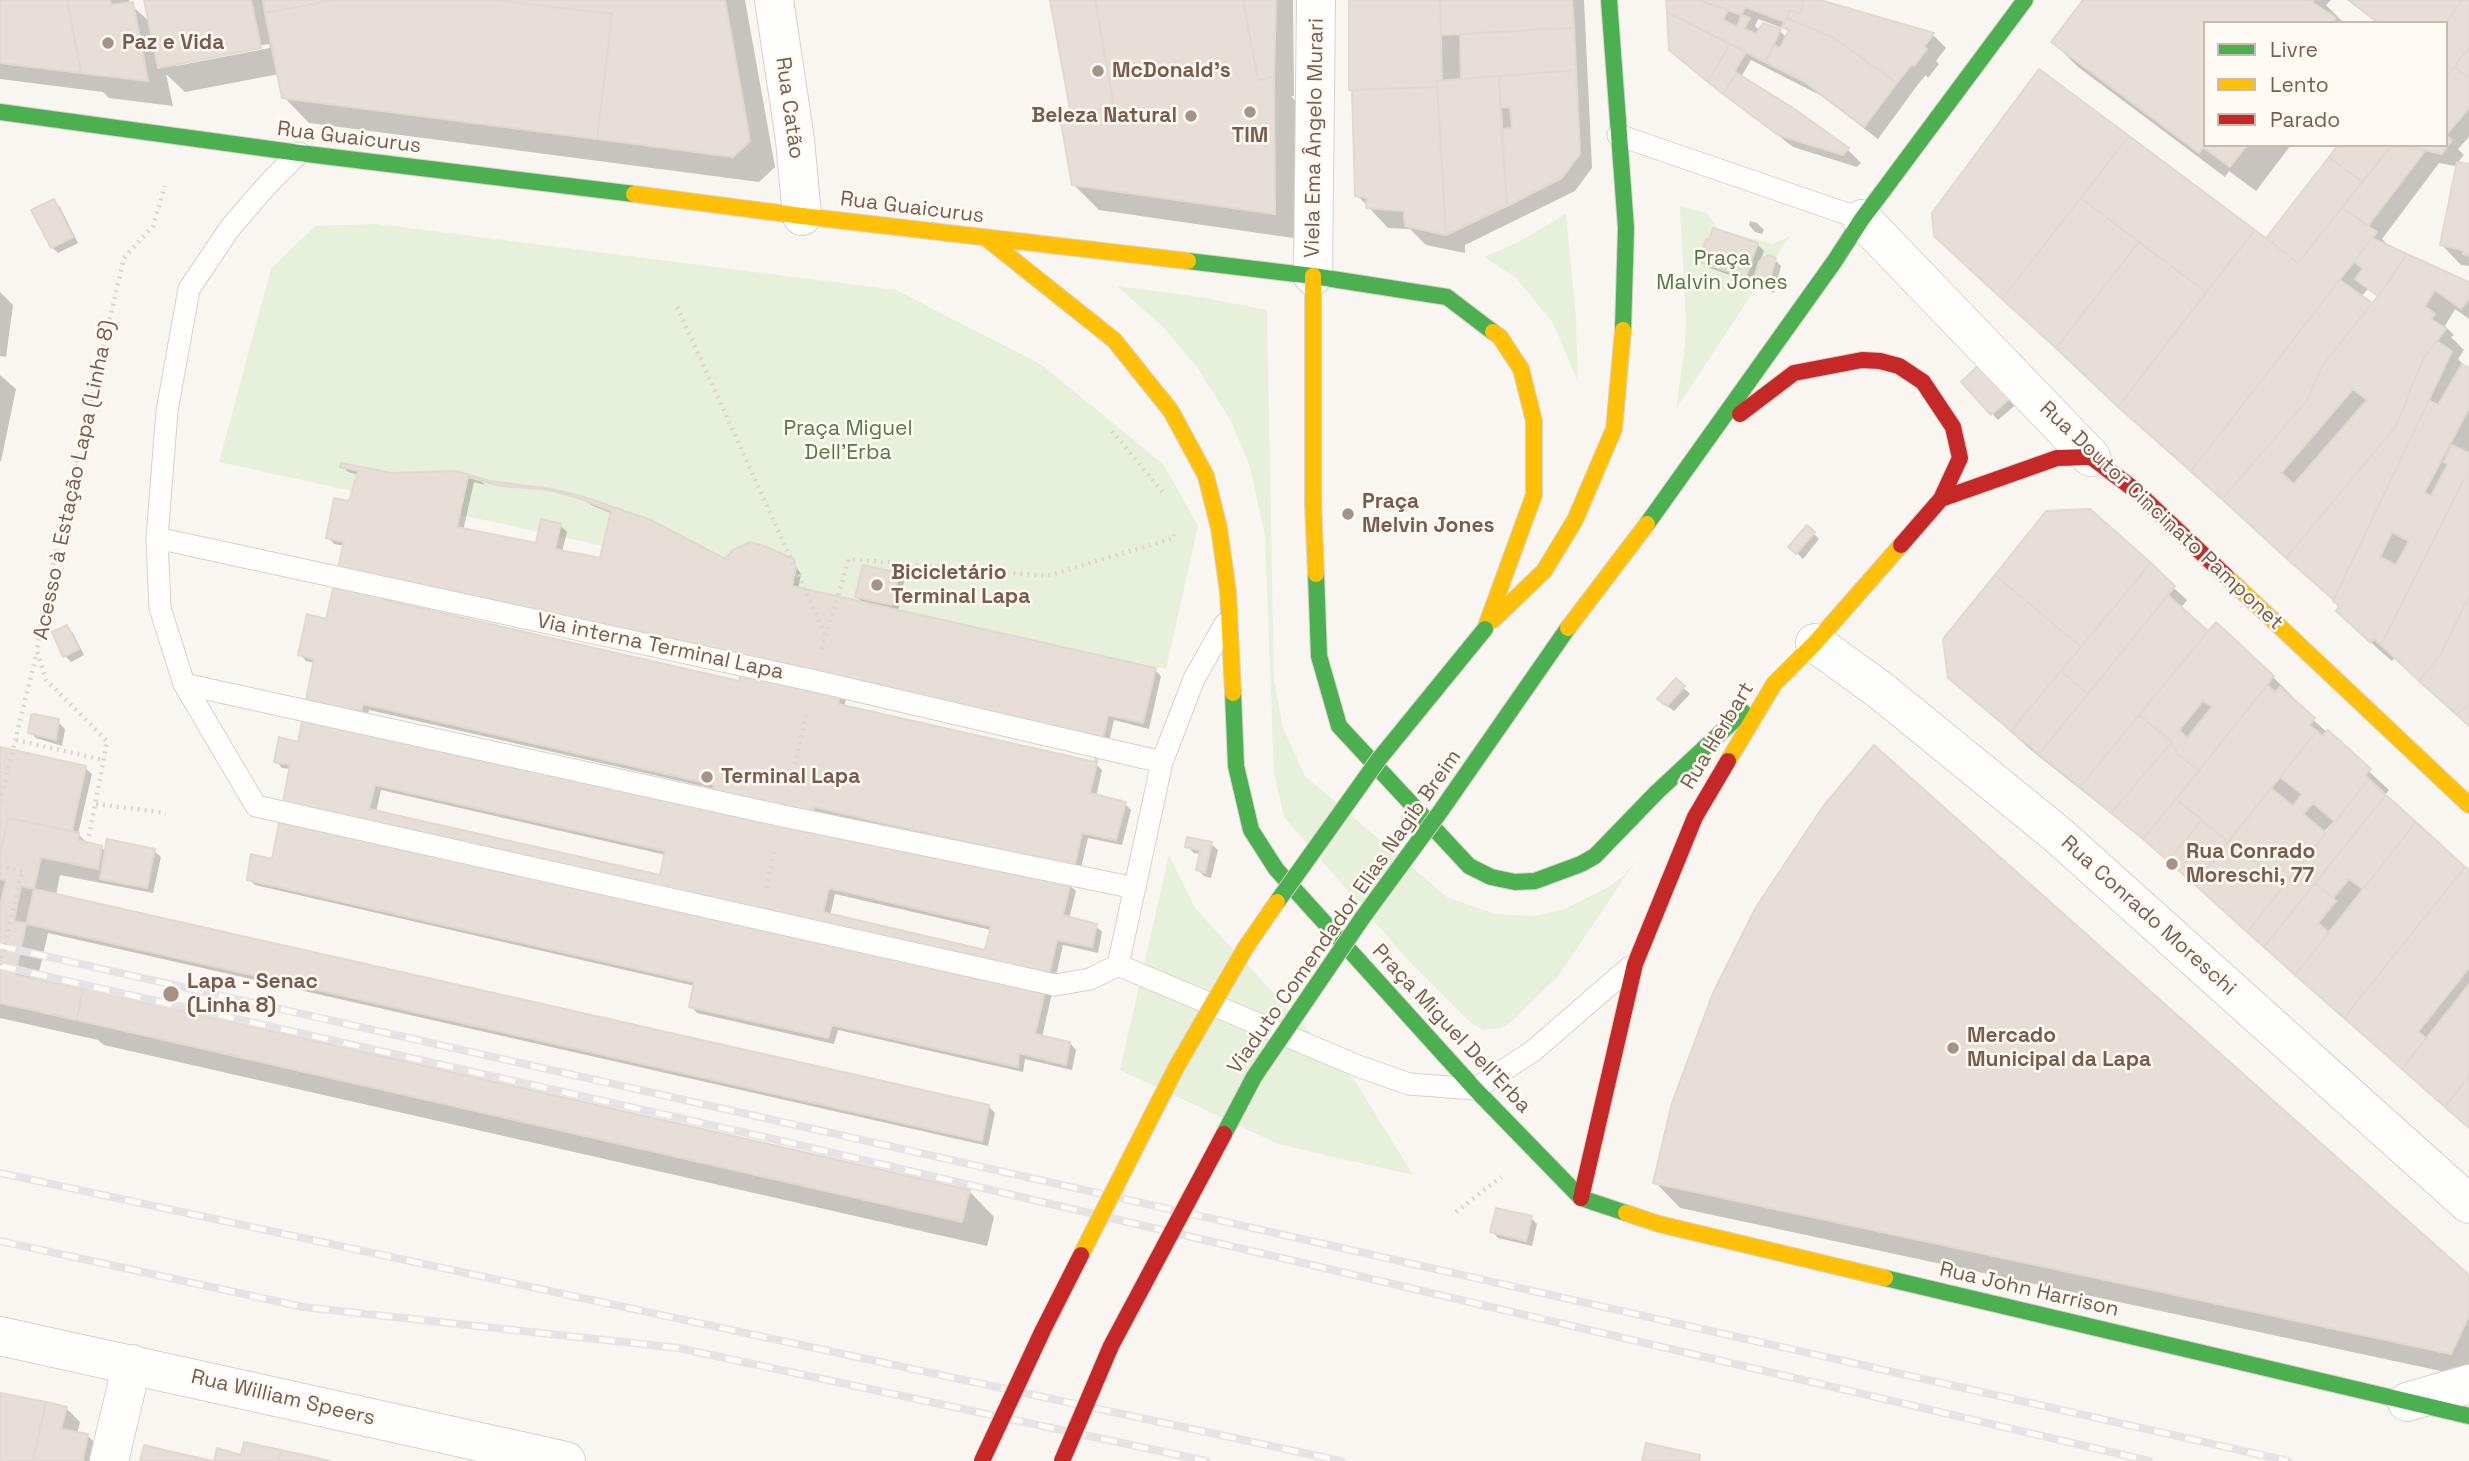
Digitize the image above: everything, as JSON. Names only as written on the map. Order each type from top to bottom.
[{"type":"main road","points":[[982,1461],[1043,1330],[1177,1066],[1246,947],[1309,854],[1379,759],[1485,629],[1544,571],[1575,520],[1614,429],[1624,316],[1626,228],[1609,0]]},
{"type":"main road","points":[[1710,436],[1862,219],[2025,0]]},
{"type":"main road","name":"Rua Guaicurus","points":[[0,112],[299,153],[802,216],[1313,276],[1447,297],[1500,337],[1521,369],[1534,421],[1534,495],[1485,629]]},
{"type":"main road","name":"Praça Miguel Dell'Erba","points":[[986,238],[1114,340],[1171,411],[1206,476],[1219,528],[1230,616],[1236,766],[1251,830],[1276,869],[1475,1089],[1581,1198]]},
{"type":"main road","points":[[1313,276],[1313,503],[1319,656],[1339,726],[1469,866],[1491,877],[1535,881],[1595,856],[1657,792],[1774,684]]},
{"type":"main road","points":[[1710,436],[1794,373],[1846,361],[1881,361],[1899,366],[1923,382],[1953,427],[1960,458],[1941,499]]},
{"type":"main road","name":"Viaduto Comendador Elias Nagib Breim","points":[[1062,1461],[1111,1346],[1254,1077],[1363,916],[1440,812],[1577,615],[1710,436]]},
{"type":"main road","name":"Rua Herbart","points":[[1581,1198],[1635,964],[1695,817],[1774,684],[1815,643],[1941,499],[2057,458],[2091,457]]},
{"type":"main road","name":"Rua Doutor Cincinato Pamponet","points":[[2091,457],[2135,490],[2469,805]]},
{"type":"main road","name":"Rua John Harrison","points":[[1581,1198],[1660,1224],[2469,1416]]},
{"type":"street","name":"Rua Catão","points":[[774,0],[795,140],[802,216]]},
{"type":"street","name":"Viela Ema Ângelo Murari","points":[[1313,276],[1316,0]]},
{"type":"street","name":"Rua Doutor Cincinato Pamponet","points":[[1862,219],[2091,457]]},
{"type":"street","name":"Rua Conrado Moreschi","points":[[1815,643],[1880,690],[2058,835],[2469,1204]]},
{"type":"street","name":"Rua William Speers","points":[[0,1336],[132,1363],[448,1448],[566,1461]]},
{"type":"street","points":[[108,1461],[132,1363]]},
{"type":"street","points":[[2407,1402],[2469,1384]]},
{"type":"lane","points":[[1618,135],[1862,219]]},
{"type":"lane","points":[[299,153],[230,228],[189,289],[167,411],[157,538],[160,608],[184,684],[256,806],[1055,985],[1090,979],[1118,965],[1409,1084],[1475,1089],[1533,1051],[1635,964]]},
{"type":"lane","name":"Via interna Terminal Lapa","points":[[157,538],[815,681],[1162,762]]},
{"type":"lane","points":[[1118,965],[1162,762],[1194,679],[1230,616]]},
{"type":"lane","points":[[184,684],[783,816],[1135,888]]},
{"type":"path","name":"Acesso à Estação Lapa (Linha 8)","points":[[89,836],[107,741],[46,681],[37,651],[59,537],[124,258],[153,226],[165,186]]},
{"type":"path","points":[[677,307],[826,635]]},
{"type":"path","points":[[1112,431],[1168,498]]},
{"type":"path","points":[[758,918],[826,635],[849,559],[1047,576],[1174,538],[1174,528]]},
{"type":"path","points":[[0,802],[37,651]]},
{"type":"path","points":[[15,740],[104,760]]},
{"type":"path","points":[[96,804],[166,813]]},
{"type":"path","points":[[0,866],[22,872],[0,965]]},
{"type":"path","points":[[1456,1212],[1505,1175]]},
{"type":"green space","name":"Praça Malvin Jones","points":[[1680,206],[1707,213],[1718,229],[1773,244],[1790,236],[1676,409],[1686,319]]},
{"type":"green space","points":[[1566,214],[1576,318],[1578,382],[1553,323],[1516,278],[1484,257],[1517,243]]},
{"type":"green space","name":"Praça Miguel Dell'Erba","points":[[377,224],[896,290],[1042,365],[1164,465],[1198,526],[1166,669],[219,462],[271,269],[315,226]]},
{"type":"green space","points":[[1117,286],[1200,297],[1267,310],[1274,680],[1283,728],[1305,776],[1447,897],[1495,914],[1534,916],[1565,909],[1609,887],[1623,876],[1637,859],[1559,975],[1512,1021],[1501,1028],[1483,1030],[1470,1022],[1407,959],[1284,817],[1274,773],[1265,536],[1250,467],[1231,421],[1197,367],[1163,327]]},
{"type":"green space","points":[[1169,855],[1195,908],[1355,1081],[1413,1175],[1278,1144],[1120,1070]]},
{"type":"building","points":[[0,0],[67,0],[81,73],[0,63]]},
{"type":"building","name":"Paz e Vida","points":[[67,0],[110,0],[111,5],[133,2],[148,81],[81,73]]},
{"type":"building","points":[[144,0],[251,0],[261,48],[158,68]]},
{"type":"building","points":[[263,0],[334,0],[265,13]]},
{"type":"building","points":[[334,0],[495,0],[612,14],[597,139],[282,98],[265,13]]},
{"type":"building","points":[[495,0],[725,0],[750,141],[733,157],[597,139],[612,14]]},
{"type":"building","points":[[1050,0],[1095,0],[1114,107],[1071,115]]},
{"type":"building","points":[[1095,0],[1243,0],[1258,80],[1274,77],[1275,214],[1072,185],[1060,117],[1114,107]]},
{"type":"building","points":[[1243,0],[1276,0],[1274,77],[1258,80]]},
{"type":"building","points":[[1349,0],[1440,0],[1442,81],[1437,81],[1437,87],[1349,90]]},
{"type":"building","points":[[1440,0],[1572,0],[1574,28],[1441,35]]},
{"type":"building","points":[[1666,0],[1699,0],[1727,9],[1723,20],[1737,27],[1741,15],[1750,18],[1744,29],[1756,34],[1763,23],[1781,29],[1765,62],[1667,12]]},
{"type":"building","points":[[1699,0],[1804,0],[1800,14],[1790,10],[1785,22],[1745,7],[1741,15]]},
{"type":"building","points":[[1804,0],[1820,0],[1934,33],[1924,47],[1927,49],[1897,83],[1834,38],[1787,18],[1790,10],[1800,14]]},
{"type":"building","points":[[2083,0],[2313,0],[2312,2],[2336,18],[2334,21],[2203,21],[2203,147],[2199,153],[2051,42]]},
{"type":"building","points":[[2349,0],[2462,0],[2447,21],[2375,21]]},
{"type":"building","points":[[2462,0],[2469,0],[2469,47],[2448,75],[2448,21]]},
{"type":"building","points":[[1667,12],[1730,44],[1708,82],[1669,50]]},
{"type":"building","points":[[1787,18],[1834,38],[1897,83],[1864,127],[1805,82],[1765,62],[1774,45],[1780,48],[1789,30],[1782,27]]},
{"type":"building","points":[[1574,28],[1576,70],[1461,79],[1460,34]]},
{"type":"building","points":[[1730,44],[1746,52],[1735,71],[1737,73],[1723,94],[1708,82]]},
{"type":"building","points":[[2469,47],[2469,78],[2454,67]]},
{"type":"building","points":[[2454,67],[2469,78],[2469,108],[2448,133],[2448,74]]},
{"type":"building","points":[[2039,69],[2129,136],[2002,299],[1934,236],[1932,213]]},
{"type":"building","points":[[1576,70],[1580,154],[1562,178],[1507,206],[1501,129],[1512,128],[1510,107],[1501,108],[1499,76]]},
{"type":"building","points":[[1737,73],[1849,148],[1843,155],[1778,135],[1723,94]]},
{"type":"building","points":[[1499,76],[1507,206],[1446,235],[1437,81]]},
{"type":"building","points":[[1437,87],[1446,235],[1405,226],[1404,211],[1366,208],[1367,198],[1355,196],[1352,90]]},
{"type":"building","points":[[2129,136],[2255,230],[2206,292],[2081,198]]},
{"type":"building","points":[[2203,147],[2245,147],[2230,167]]},
{"type":"building","points":[[2336,147],[2390,147],[2362,182],[2329,157]]},
{"type":"building","points":[[2390,147],[2425,151],[2368,226],[2342,208]]},
{"type":"building","points":[[2410,147],[2447,147],[2442,154]]},
{"type":"building","points":[[2329,157],[2362,182],[2298,263],[2266,238]]},
{"type":"building","points":[[2457,162],[2469,164],[2469,256],[2463,254],[2463,250],[2440,245]]},
{"type":"building","points":[[2081,198],[2139,242],[2056,348],[2002,299]]},
{"type":"building","points":[[54,199],[73,237],[51,248],[31,210]]},
{"type":"building","points":[[2342,208],[2377,232],[2191,471],[2118,407],[2255,230],[2298,263]]},
{"type":"building","points":[[1713,228],[1758,243],[1746,277],[1702,263],[1703,259],[1700,258]]},
{"type":"building","points":[[2372,238],[2407,254],[2378,296],[2355,279],[2363,268],[2354,262]]},
{"type":"building","points":[[2139,242],[2206,292],[2118,407],[2056,348]]},
{"type":"building","points":[[2407,254],[2469,282],[2469,299],[2461,309],[2435,290],[2425,306],[2435,314],[2431,319],[2446,329],[2423,359],[2396,426],[2286,558],[2222,499],[2306,402],[2323,365],[2389,282]],"holes":[[[2353,389],[2367,400],[2294,484],[2281,473]]]},
{"type":"building","points":[[1768,255],[1776,258],[1768,288],[1760,286],[1755,275],[1759,261]]},
{"type":"building","points":[[2340,280],[2372,303],[2323,365],[2306,402],[2222,499],[2191,471]]},
{"type":"building","points":[[2437,341],[2452,351],[2334,600],[2286,558],[2396,426],[2423,359]]},
{"type":"building","points":[[1981,363],[2015,394],[1991,415],[1961,382]]},
{"type":"building","points":[[2462,364],[2469,368],[2469,408],[2424,493],[2431,496],[2448,464],[2444,462],[2452,445],[2469,453],[2469,469],[2381,645],[2374,639],[2371,643],[2336,611],[2339,606],[2333,601],[2429,400],[2438,405]],"holes":[[[2392,532],[2409,541],[2396,565],[2380,557]]]},
{"type":"building","points":[[341,463],[392,473],[456,471],[490,481],[552,489],[651,520],[725,559],[733,550],[750,542],[764,546],[795,561],[792,586],[1156,668],[1143,723],[1108,715],[1090,793],[1126,802],[1116,840],[1082,833],[1063,915],[1097,924],[1092,947],[1057,940],[1035,1034],[1070,1042],[1066,1065],[1019,1053],[1018,1067],[832,1025],[828,1038],[689,1007],[694,982],[247,880],[251,854],[272,859],[290,765],[274,762],[279,737],[298,742],[314,659],[298,655],[307,614],[326,619],[344,542],[326,538],[334,498],[349,501],[358,471],[340,467]],"holes":[[[468,477],[501,486],[557,492],[611,511],[600,558],[555,549],[561,524],[541,519],[536,543],[457,527]],[[389,584],[743,665],[739,681],[385,600]],[[842,687],[1098,745],[1095,762],[838,704]],[[363,704],[714,785],[710,801],[359,720]],[[375,785],[665,851],[660,875],[369,809]],[[814,807],[1071,866],[811,824]],[[829,888],[991,926],[985,950],[823,912]]]},
{"type":"building","points":[[2469,469],[2469,596],[2441,654],[2419,681],[2381,645]]},
{"type":"building","points":[[2090,509],[2151,563],[2081,647],[1995,575],[2046,511]]},
{"type":"building","points":[[1807,525],[1815,532],[1796,554],[1788,547]]},
{"type":"building","points":[[2151,563],[2175,586],[2088,694],[2061,671]]},
{"type":"building","name":"Bicicletário Terminal Lapa","points":[[863,565],[899,573],[892,605],[855,597]]},
{"type":"building","points":[[1995,575],[2081,647],[2011,731],[1948,678],[1943,639]]},
{"type":"building","points":[[2168,595],[2208,631],[2080,787],[2039,754]]},
{"type":"building","points":[[2469,596],[2469,703],[2457,715],[2419,681],[2441,654]]},
{"type":"building","points":[[2216,622],[2274,676],[2199,771],[2175,752],[2177,750],[2170,744],[2172,742],[2139,715]],"holes":[[[2203,701],[2212,707],[2187,738],[2179,730]]]},
{"type":"building","points":[[67,625],[79,649],[63,657],[52,632]]},
{"type":"building","points":[[2061,671],[2088,694],[2039,754],[2011,731]]},
{"type":"building","points":[[1676,678],[1685,686],[1667,706],[1657,699]]},
{"type":"building","points":[[2267,685],[2275,692],[2280,687],[2315,718],[2309,725],[2317,731],[2228,842],[2176,799]]},
{"type":"building","points":[[2469,703],[2469,726],[2457,715]]},
{"type":"building","points":[[31,715],[59,719],[56,740],[28,733]]},
{"type":"building","points":[[2139,715],[2172,742],[2111,813],[2080,787]]},
{"type":"building","points":[[2328,730],[2371,769],[2365,775],[2369,779],[2335,822],[2313,803],[2303,814],[2326,833],[2284,886],[2229,840],[2271,788],[2293,806],[2302,794],[2280,777],[2317,731],[2323,736]]},
{"type":"building","points":[[2170,744],[2177,750],[2175,752],[2199,771],[2143,839],[2111,813]]},
{"type":"building","name":"Mercado Municipal da Lapa","points":[[1874,745],[2469,1275],[2469,1316],[2451,1354],[1653,1183],[1672,1103],[1713,993],[1756,907],[1822,808]]},
{"type":"building","points":[[0,747],[86,766],[72,831],[8,818],[0,856]]},
{"type":"building","points":[[2369,779],[2386,795],[2264,947],[2247,932]]},
{"type":"building","points":[[2386,795],[2416,822],[2363,889],[2349,879],[2333,898],[2315,883]]},
{"type":"building","points":[[2176,799],[2202,820],[2168,861],[2143,839]]},
{"type":"building","points":[[8,818],[79,833],[78,840],[102,846],[98,869],[41,857],[15,975],[83,988],[77,1020],[0,1003],[0,906],[6,880],[0,879],[0,856]]},
{"type":"building","points":[[2202,820],[2228,842],[2194,884],[2168,861]]},
{"type":"building","points":[[2416,822],[2465,867],[2344,1018],[2295,975]]},
{"type":"building","points":[[1187,837],[1212,842],[1205,873],[1196,870],[1200,850],[1185,847]]},
{"type":"building","points":[[107,839],[155,849],[147,888],[100,879]]},
{"type":"building","points":[[2229,840],[2284,886],[2247,932],[2194,884]]},
{"type":"building","points":[[2465,867],[2469,870],[2469,968],[2418,1032],[2426,1038],[2402,1069],[2344,1018]]},
{"type":"building","points":[[2315,883],[2336,901],[2318,923],[2329,933],[2295,975],[2264,947]]},
{"type":"building","points":[[21,886],[989,1105],[982,1141],[14,921]]},
{"type":"building","points":[[2469,984],[2469,1076],[2445,1107],[2402,1069]]},
{"type":"building","points":[[83,988],[970,1190],[962,1222],[77,1020]]},
{"type":"building","points":[[2469,1076],[2469,1128],[2445,1107]]},
{"type":"building","points":[[1496,1208],[1532,1216],[1526,1241],[1490,1232]]},
{"type":"building","points":[[0,1393],[46,1402],[33,1461],[0,1461]]},
{"type":"building","points":[[46,1402],[67,1407],[61,1429],[88,1434],[83,1461],[33,1461]]},
{"type":"building","points":[[244,1442],[281,1450],[278,1461],[214,1461],[217,1448],[241,1455]]},
{"type":"building","points":[[1646,1443],[1700,1455],[1699,1461],[1642,1461]]},
{"type":"building","points":[[144,1445],[168,1451],[213,1461],[140,1461]]},
{"type":"building","points":[[281,1450],[317,1458],[330,1461],[278,1461]]},
{"type":"railway","points":[[0,946],[2288,1461]]},
{"type":"railway","points":[[0,966],[773,1139],[2149,1461]]},
{"type":"railway","points":[[0,1173],[1341,1461]]},
{"type":"railway","points":[[0,1241],[303,1307],[678,1348],[1206,1461]]},
{"type":"traffic: fast","points":[[1609,0],[1626,228],[1623,330]]},
{"type":"traffic: fast","points":[[1647,524],[1862,219],[2025,0]]},
{"type":"traffic: fast","points":[[0,112],[299,153],[634,194]]},
{"type":"traffic: fast","points":[[1188,261],[1313,276],[1447,297],[1493,332]]},
{"type":"traffic: fast","points":[[1316,574],[1319,656],[1339,726],[1469,866],[1491,877],[1515,882],[1535,881],[1595,856],[1657,792],[1743,712]]},
{"type":"traffic: fast","points":[[1224,1134],[1254,1077],[1363,917],[1568,628]]},
{"type":"traffic: fast","points":[[1277,902],[1379,759],[1485,629]]},
{"type":"traffic: fast","points":[[1233,693],[1236,766],[1251,830],[1276,869],[1475,1089],[1581,1198],[1626,1213]]},
{"type":"traffic: fast","points":[[1885,1278],[2469,1416]]},
{"type":"traffic: slow","points":[[634,194],[1188,261]]},
{"type":"traffic: slow","points":[[986,238],[1114,340],[1171,411],[1206,476],[1219,528],[1228,592],[1233,693]]},
{"type":"traffic: slow","points":[[1313,276],[1313,503],[1316,574]]},
{"type":"traffic: slow","points":[[1493,620],[1544,571],[1575,520],[1614,429],[1623,330]]},
{"type":"traffic: slow","points":[[1485,629],[1534,495],[1534,421],[1521,369],[1500,337],[1493,332]]},
{"type":"traffic: slow","points":[[1568,628],[1647,524]]},
{"type":"traffic: slow","points":[[1728,761],[1774,684],[1815,643],[1901,545]]},
{"type":"traffic: slow","points":[[2226,576],[2469,805]]},
{"type":"traffic: slow","points":[[1081,1255],[1177,1066],[1246,947],[1277,902]]},
{"type":"traffic: slow","points":[[1626,1213],[1659,1224],[1885,1278]]},
{"type":"traffic: jam","points":[[1740,414],[1794,373],[1862,360],[1899,366],[1923,382],[1953,427],[1960,458],[1941,499]]},
{"type":"traffic: jam","points":[[1901,545],[1941,499],[2057,458],[2091,457],[2135,490],[2226,576]]},
{"type":"traffic: jam","points":[[1581,1198],[1635,964],[1695,817],[1728,761]]},
{"type":"traffic: jam","points":[[1062,1461],[1111,1346],[1224,1134]]},
{"type":"traffic: jam","points":[[982,1461],[1081,1255]]},
{"type":"place","name":"Paz e Vida","points":[[108,43]]},
{"type":"place","name":"McDonald's","points":[[1098,71]]},
{"type":"place","name":"TIM","points":[[1250,112]]},
{"type":"place","name":"Beleza Natural","points":[[1191,116]]},
{"type":"place","name":"Praça Melvin Jones","points":[[1348,514]]},
{"type":"place","name":"Bicicletário Terminal Lapa","points":[[877,585]]},
{"type":"place","name":"Terminal Lapa","points":[[707,777]]},
{"type":"place","name":"Rua Conrado Moreschi, 77","points":[[2172,864]]},
{"type":"place","name":"Lapa - Senac (Linha 8)","points":[[171,994]]},
{"type":"place","name":"Mercado Municipal da Lapa","points":[[1953,1048]]}]
